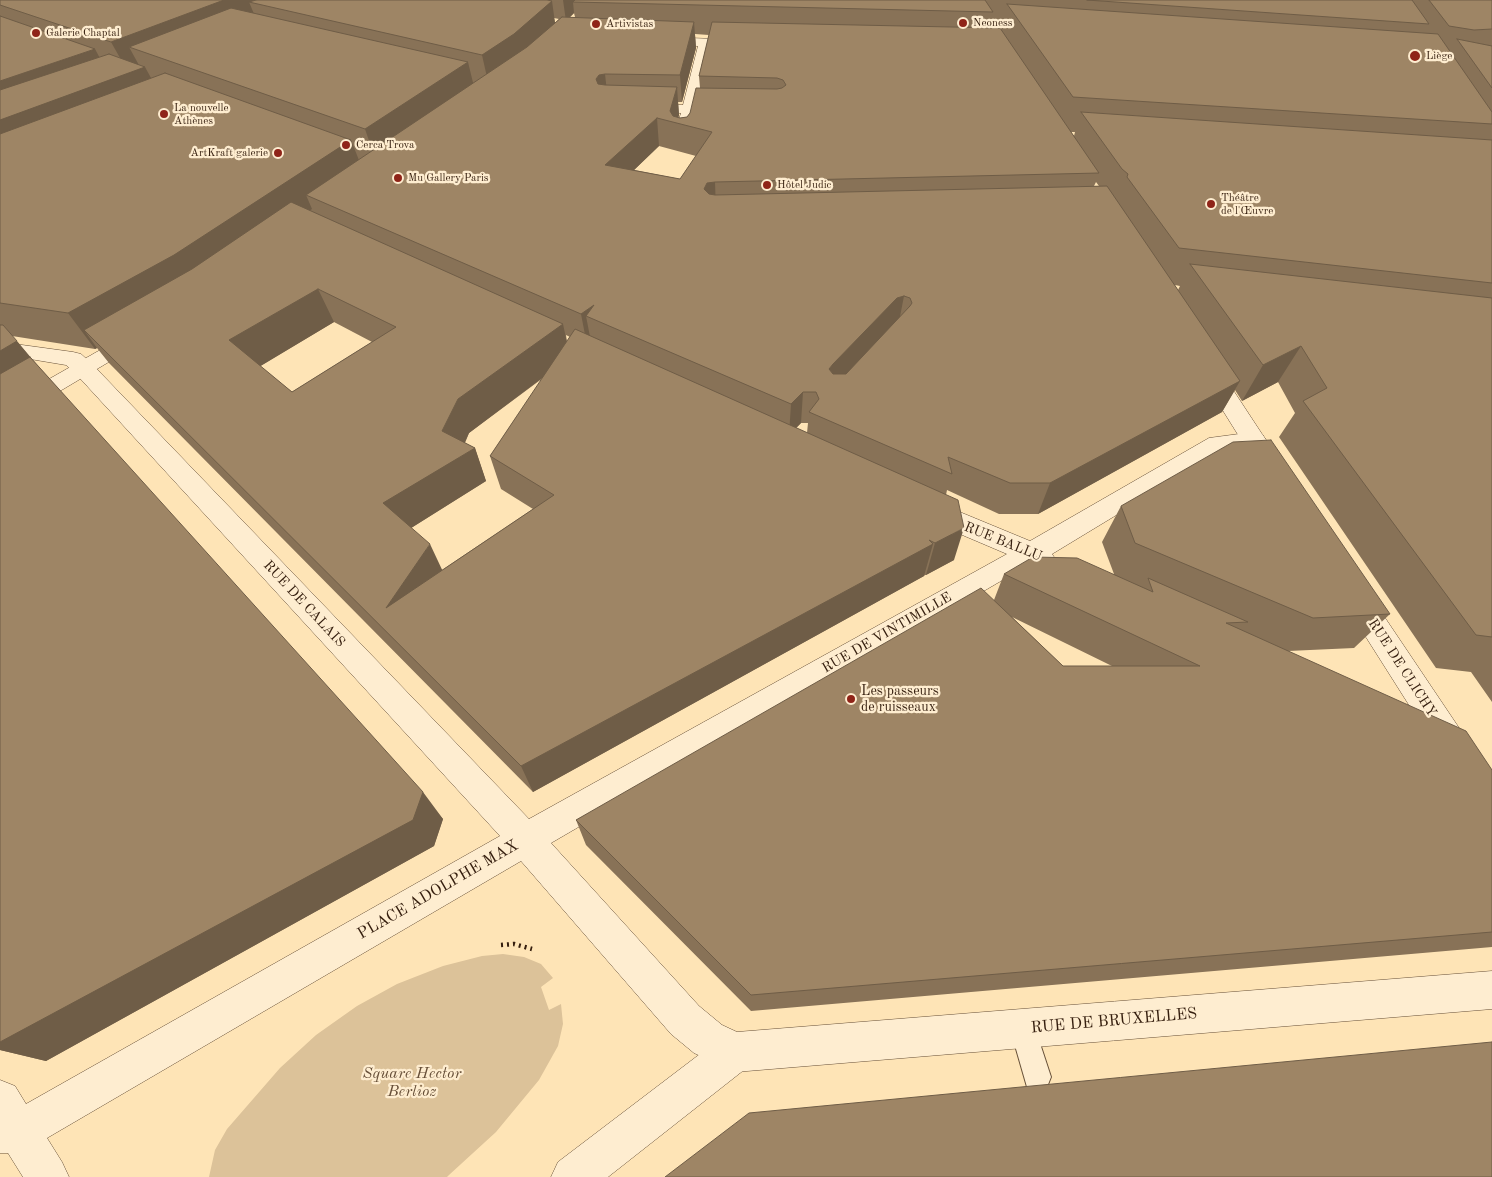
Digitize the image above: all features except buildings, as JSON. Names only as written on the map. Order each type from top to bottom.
[{"type":"street","points":[[646,41],[753,43]]},
{"type":"street","points":[[682,140],[704,42]]},
{"type":"street","points":[[627,108],[740,110]]},
{"type":"street","points":[[0,417],[156,325]]},
{"type":"street","name":"RUE DE CALAIS","points":[[0,348],[73,359],[84,369],[524,840]]},
{"type":"street","points":[[1199,354],[1286,490]]},
{"type":"street","name":"RUE DE VINTIMILLE","points":[[524,840],[979,581],[1032,553],[1217,444],[1254,440]]},
{"type":"street","name":"RUE BALLU","points":[[913,502],[966,527],[1064,567]]},
{"type":"street","name":"RUE DE CLICHY","points":[[1346,582],[1492,806]]},
{"type":"street","points":[[1398,714],[1433,716]]},
{"type":"street","name":"PLACE ADOLPHE MAX","points":[[6,1121],[524,840],[685,1020],[708,1039],[735,1052]]},
{"type":"street","name":"RUE DE BRUXELLES","points":[[735,1052],[1492,990]]},
{"type":"street","points":[[572,1177],[735,1052]]},
{"type":"street","points":[[6,1121],[47,1177]]},
{"type":"lane","points":[[1024,1028],[1037,1077]]},
{"type":"path","points":[[501,945],[514,944],[532,949]]},
{"type":"green space","name":"Square Hector Berlioz","points":[[503,954],[524,957],[541,964],[553,978],[541,987],[549,1010],[561,1004],[563,1024],[558,1046],[539,1080],[496,1132],[447,1177],[209,1177],[215,1150],[227,1129],[280,1068],[316,1035],[357,1006],[397,984],[443,966],[482,956]]},
{"type":"place","name":"Neoness","points":[[963,23]]},
{"type":"place","name":"Artivistas","points":[[596,24]]},
{"type":"place","name":"Galerie Chaptal","points":[[36,33]]},
{"type":"place","name":"Liège","points":[[1415,56]]},
{"type":"place","name":"La nouvelle Athènes","points":[[164,114]]},
{"type":"place","name":"Cerca Trova","points":[[346,145]]},
{"type":"place","name":"ArtKraft galerie","points":[[278,153]]},
{"type":"place","name":"Mu Gallery Paris","points":[[398,178]]},
{"type":"place","name":"Hôtel Judic","points":[[767,185]]},
{"type":"place","name":"Théâtre de l'Œuvre","points":[[1211,204]]},
{"type":"place","name":"Les passeurs de ruisseaux","points":[[851,699]]}]
